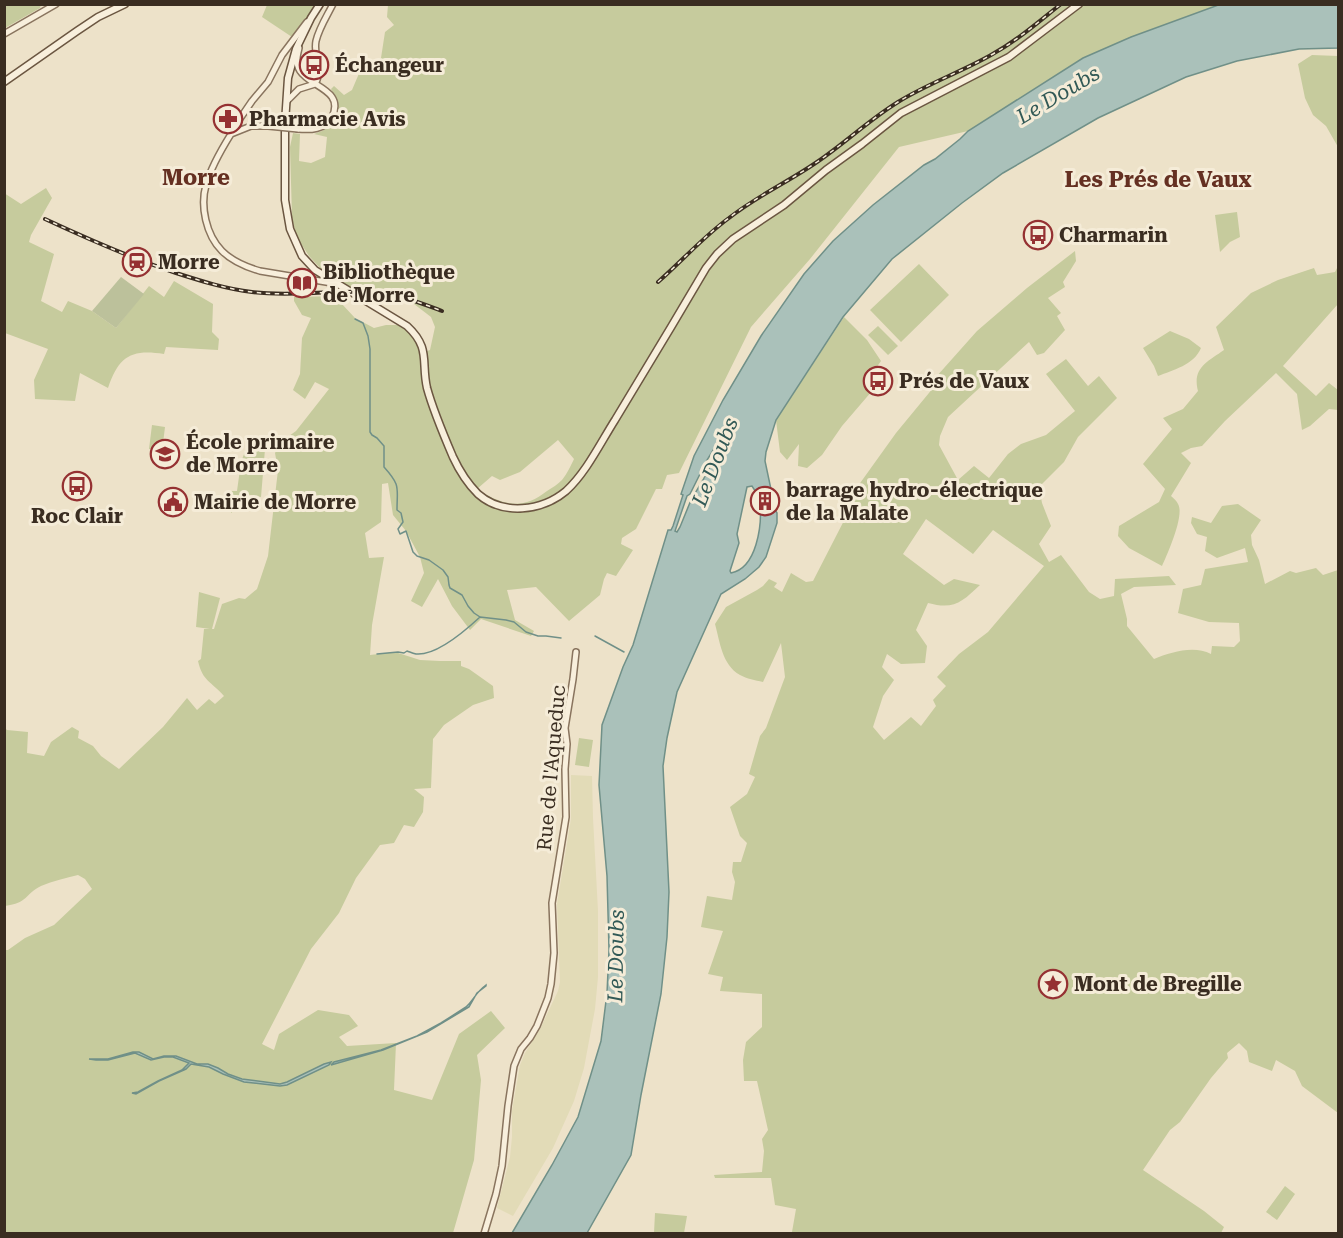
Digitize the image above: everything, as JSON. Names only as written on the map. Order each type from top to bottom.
[{"type":"main road","points":[[4,82],[76,31],[125,4]]},
{"type":"main road","points":[[320,4],[296,49],[288,78],[285,102],[285,200],[290,229],[306,261],[315,270],[407,326],[417,337],[424,353],[426,384],[430,397],[460,471],[480,495],[498,505],[517,509],[539,506],[555,498],[576,480],[626,402],[706,268],[733,239],[784,205],[901,113],[1009,57],[1079,4]]},
{"type":"street","points":[[4,34],[57,4]]},
{"type":"street","points":[[285,102],[299,89],[315,84],[318,80],[316,41],[333,4]]},
{"type":"street","points":[[237,130],[237,123],[313,15]]},
{"type":"street","points":[[303,34],[297,56],[298,66],[305,77],[323,88],[333,98],[333,115],[323,126],[315,129],[251,126],[231,134],[206,185],[204,207],[209,229],[221,250],[236,262],[260,271],[338,284]]},
{"type":"street","name":"Rue de l'Aqueduc","points":[[484,1233],[502,1166],[514,1066],[521,1050],[537,1026],[551,984],[554,953],[552,903],[566,817],[567,744],[565,728],[576,652]]},
{"type":"shaded area","points":[[571,775],[592,776],[598,911],[598,977],[595,1009],[584,1068],[574,1101],[553,1148],[513,1216],[497,1208],[510,1157],[512,1111],[520,1065],[540,1029],[560,982],[557,904],[571,819]]},
{"type":"green space","points":[[5,4],[41,5],[40,8],[5,28]]},
{"type":"green space","points":[[267,5],[314,5],[308,17],[292,37],[262,17]]},
{"type":"green space","points":[[388,5],[1229,5],[1083,58],[968,131],[899,147],[810,259],[751,327],[679,473],[667,475],[662,489],[656,489],[636,529],[622,538],[621,544],[633,550],[616,576],[607,573],[600,595],[569,621],[536,587],[507,590],[515,620],[534,631],[531,636],[481,619],[470,630],[452,606],[438,579],[422,607],[411,601],[424,573],[420,557],[406,531],[393,515],[388,483],[382,484],[381,522],[365,533],[369,558],[384,557],[372,625],[370,655],[395,652],[420,660],[461,661],[461,666],[493,686],[494,698],[473,705],[444,725],[433,739],[431,788],[414,789],[424,797],[423,812],[414,827],[404,825],[394,843],[380,845],[356,878],[339,913],[311,949],[262,1044],[274,1050],[279,1034],[318,1010],[349,1015],[358,1026],[339,1037],[347,1046],[396,1043],[394,1090],[432,1100],[459,1034],[491,1011],[505,1028],[477,1055],[481,1080],[474,1160],[453,1233],[5,1233],[5,950],[54,925],[92,889],[85,879],[78,875],[41,886],[18,903],[5,906],[4,727],[7,730],[28,732],[27,753],[44,756],[51,742],[72,727],[79,731],[78,738],[93,746],[101,756],[119,769],[163,727],[187,698],[197,710],[209,699],[215,704],[224,696],[205,677],[198,661],[201,659],[204,629],[210,629],[196,627],[199,592],[220,598],[212,629],[214,629],[222,604],[239,598],[245,599],[257,589],[268,556],[278,470],[275,453],[282,441],[296,431],[329,389],[315,382],[305,399],[293,390],[300,374],[302,338],[311,318],[302,315],[294,297],[342,296],[341,303],[355,318],[374,328],[400,325],[411,334],[421,353],[430,350],[435,327],[431,317],[401,294],[352,288],[321,269],[296,236],[292,217],[290,147],[293,133],[300,134],[299,161],[311,163],[325,157],[327,137],[314,134],[329,127],[337,114],[337,104],[331,89],[334,86],[344,95],[352,90],[363,64],[381,58],[385,32],[394,25],[387,17]],"holes":[[[558,440],[574,459],[566,475],[560,481],[529,501],[504,502],[477,489],[492,476],[500,480],[520,472]]]},
{"type":"green space","points":[[1312,55],[1338,56],[1338,147],[1326,126],[1313,115],[1305,98],[1298,64]]},
{"type":"green space","points":[[46,188],[52,198],[29,242],[54,254],[41,301],[62,312],[68,301],[92,311],[116,328],[149,286],[164,297],[174,281],[213,304],[212,332],[219,339],[218,350],[166,347],[164,354],[135,354],[128,357],[117,368],[108,388],[80,373],[75,401],[35,399],[34,380],[48,349],[5,333],[4,193],[21,204]]},
{"type":"green space","points":[[1237,212],[1240,237],[1230,242],[1220,252],[1215,215]]},
{"type":"green space","points":[[1075,251],[1076,261],[1063,282],[1065,287],[1048,298],[1061,313],[1057,316],[1065,330],[1044,353],[1037,355],[1029,342],[948,417],[940,436],[939,445],[958,480],[974,466],[989,478],[1008,454],[1021,444],[1046,435],[1075,411],[1046,374],[1066,359],[1088,386],[1099,376],[1117,398],[1078,437],[1064,462],[1039,487],[1042,503],[1051,526],[1039,544],[1049,562],[1061,555],[1089,592],[1100,599],[1114,596],[1115,579],[1169,576],[1176,585],[1134,587],[1121,594],[1127,626],[1154,659],[1190,650],[1211,654],[1212,646],[1234,647],[1240,641],[1239,623],[1209,622],[1178,613],[1183,589],[1201,585],[1205,569],[1248,562],[1245,548],[1217,558],[1205,551],[1207,537],[1197,534],[1191,523],[1192,517],[1211,523],[1222,506],[1238,504],[1261,520],[1251,535],[1265,584],[1290,571],[1296,573],[1316,568],[1323,575],[1338,570],[1338,1113],[1302,1086],[1295,1071],[1276,1060],[1272,1071],[1249,1062],[1247,1051],[1239,1043],[1227,1053],[1228,1058],[1180,1122],[1170,1130],[1143,1170],[1224,1227],[1221,1233],[778,1233],[792,1232],[796,1209],[775,1205],[771,1178],[715,1178],[714,1175],[762,1172],[764,1151],[762,1139],[768,1130],[757,1081],[744,1081],[743,1060],[746,1042],[762,1027],[762,994],[720,991],[723,977],[708,974],[723,931],[701,927],[707,896],[732,900],[735,882],[732,872],[733,862],[741,862],[747,843],[740,836],[730,807],[747,794],[755,777],[749,774],[760,736],[766,728],[785,677],[781,643],[763,682],[745,678],[734,671],[725,659],[715,624],[726,607],[757,590],[769,579],[777,583],[774,587],[782,592],[791,573],[806,582],[813,581],[851,507],[858,486],[896,433],[938,382],[936,377],[977,331]],"holes":[[[926,519],[973,554],[993,530],[1044,566],[988,632],[959,654],[937,677],[946,686],[933,700],[936,706],[921,726],[911,717],[884,740],[873,727],[883,696],[894,680],[882,667],[887,654],[901,664],[925,663],[927,646],[916,630],[928,603],[945,606],[957,603],[980,585],[954,579],[944,585],[903,554]]]},
{"type":"green space","points":[[919,264],[949,295],[901,342],[870,310]]},
{"type":"green space","points":[[1338,266],[1338,304],[1283,366],[1316,396],[1329,383],[1338,390],[1338,410],[1329,409],[1302,430],[1297,394],[1276,373],[1202,446],[1181,453],[1191,463],[1171,496],[1180,509],[1179,517],[1175,535],[1162,566],[1129,548],[1118,536],[1119,526],[1159,502],[1165,489],[1143,464],[1172,429],[1163,418],[1183,409],[1198,391],[1197,377],[1202,366],[1224,350],[1216,327],[1251,293],[1278,280],[1314,268],[1317,275],[1335,272]]},
{"type":"green space","points":[[121,277],[144,294],[116,328],[92,311]]},
{"type":"green space","points":[[844,317],[867,340],[881,361],[876,368],[875,382],[872,391],[842,426],[822,455],[807,468],[798,466],[799,444],[787,460],[780,452],[776,420]]},
{"type":"green space","points":[[878,326],[898,346],[888,355],[868,335]]},
{"type":"green space","points":[[1170,331],[1189,339],[1201,348],[1188,363],[1158,376],[1143,348]]},
{"type":"green space","points":[[152,425],[165,427],[162,451],[149,449]]},
{"type":"green space","points":[[251,436],[265,449],[261,497],[245,494],[243,503],[231,513],[231,491],[237,491],[241,462]]},
{"type":"green space","points":[[579,738],[593,740],[589,767],[575,765]]},
{"type":"green space","points":[[1285,1186],[1295,1194],[1277,1220],[1266,1212]]},
{"type":"green space","points":[[655,1213],[687,1216],[684,1233],[654,1233]]},
{"type":"water","name":"Le Doubs","points":[[1221,4],[1338,5],[1338,48],[1299,49],[1237,61],[1186,77],[1098,118],[1003,173],[892,259],[843,317],[776,420],[765,461],[772,494],[759,497],[752,486],[747,487],[737,534],[739,543],[730,571],[731,573],[740,569],[752,555],[759,534],[760,504],[770,501],[777,513],[777,523],[766,557],[759,567],[745,579],[721,594],[677,692],[663,766],[669,892],[667,937],[661,994],[631,1155],[587,1233],[512,1233],[578,1117],[601,1041],[609,950],[607,876],[599,785],[602,725],[633,645],[668,530],[671,530],[673,526],[694,456],[723,400],[761,336],[804,274],[833,241],[873,205],[935,159],[968,131],[1083,58],[1131,37]],"holes":[[[717,444],[720,445],[691,500],[680,527],[677,532],[675,531],[687,496]]]},
{"type":"water","points":[[476,995],[469,1007],[427,1032],[383,1050],[331,1065],[334,1062],[381,1050],[417,1036],[466,1007]]},
{"type":"water","points":[[139,1052],[153,1059],[176,1056],[197,1064],[208,1064],[242,1079],[280,1084],[331,1062],[287,1085],[280,1086],[244,1082],[209,1067],[191,1064],[186,1069],[136,1094],[132,1093],[182,1070],[189,1063],[173,1057],[151,1060],[135,1053],[108,1060],[89,1059],[108,1059]]},
{"type":"waterway","points":[[355,319],[363,323],[368,336],[370,432],[384,446],[384,467],[397,487],[397,510],[401,513],[403,522],[398,529],[400,534],[406,531],[413,552],[443,570],[448,577],[450,588],[462,595],[468,606],[480,617],[514,622],[526,632],[538,636],[561,638]]},
{"type":"waterway","points":[[377,654],[407,651],[424,654],[433,651],[451,641],[480,617]]},
{"type":"waterway","points":[[595,636],[624,652]]},
{"type":"railway","points":[[658,282],[710,233],[740,210],[817,162],[898,102],[1001,49],[1061,4]]},
{"type":"railway","points":[[45,219],[143,261],[223,287],[242,291],[295,294],[377,292],[405,298],[442,311]]},
{"type":"place","name":"Échangeur","points":[[314,65]]},
{"type":"place","name":"Pharmacie Avis","points":[[228,119]]},
{"type":"place","name":"Charmarin","points":[[1038,235]]},
{"type":"place","name":"Morre","points":[[137,262]]},
{"type":"place","name":"Bibliothèque de Morre","points":[[302,283]]},
{"type":"place","name":"Prés de Vaux","points":[[878,381]]},
{"type":"place","name":"École primaire de Morre","points":[[165,454]]},
{"type":"place","name":"Roc Clair","points":[[77,486]]},
{"type":"place","name":"barrage hydro-électrique de la Malate","points":[[765,501]]},
{"type":"place","name":"Mairie de Morre","points":[[173,502]]},
{"type":"place","name":"Mont de Bregille","points":[[1053,984]]},
{"type":"district","name":"Morre","points":[[196,177]]},
{"type":"district","name":"Les Prés de Vaux","points":[[1158,179]]}]
